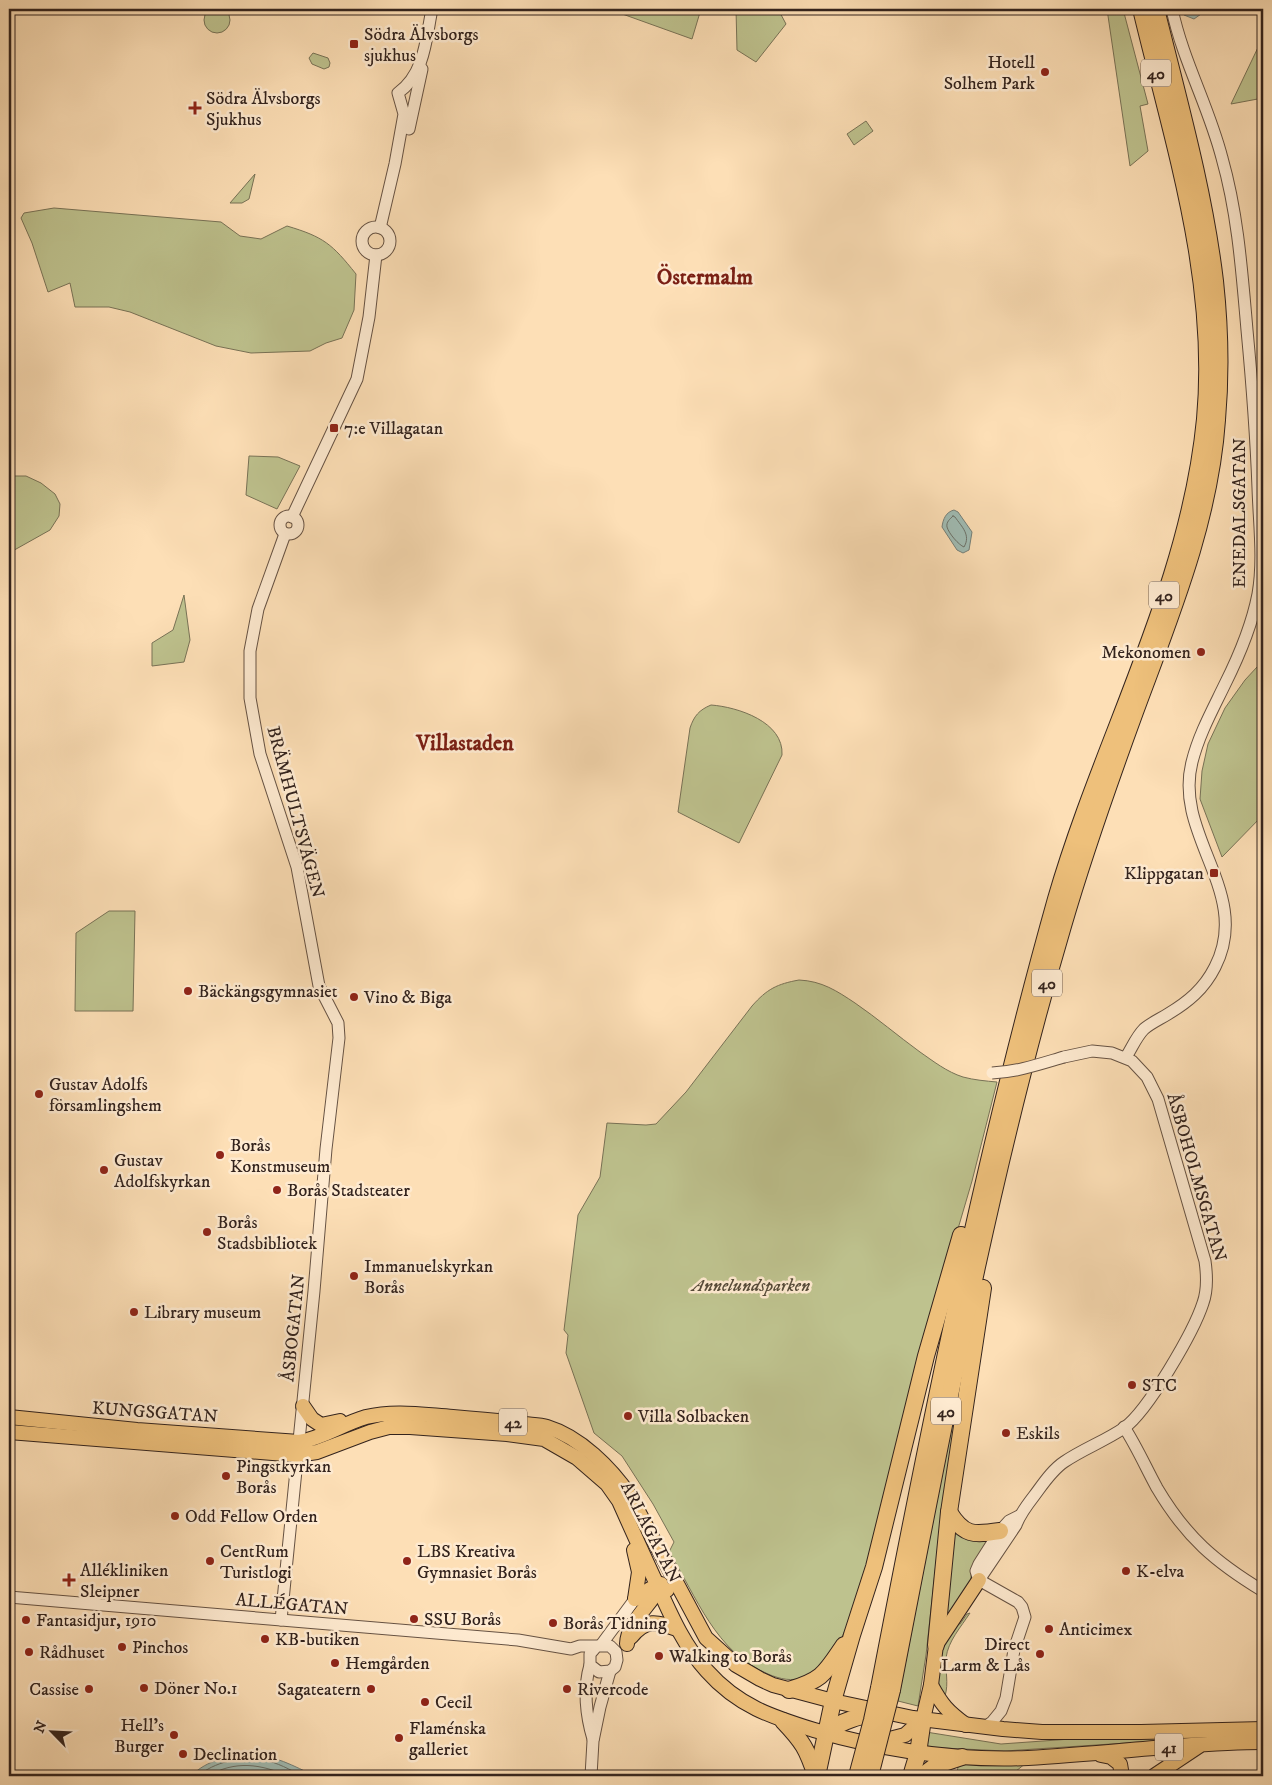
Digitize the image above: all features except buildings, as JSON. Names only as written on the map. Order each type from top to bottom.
[{"type":"highway","name":"40","points":[[870,1776],[934,1405],[992,1141],[1058,894],[1102,763],[1152,632],[1173,569],[1193,493],[1205,418],[1207,382],[1206,336],[1203,286],[1197,243],[1141,9]]},
{"type":"highway","name":"40","points":[[857,1776],[872,1720],[885,1689],[1008,1133],[1033,1035],[1075,887],[1185,574],[1211,470],[1217,423],[1219,382],[1219,335],[1215,283],[1209,240],[1198,187],[1156,9]]},
{"type":"highway","points":[[936,1644],[949,1512],[984,1287],[998,1211],[1008,1133]]},
{"type":"highway","points":[[817,1776],[833,1701],[885,1527],[926,1356],[967,1214],[992,1141]]},
{"type":"highway","points":[[949,1512],[959,1527],[970,1533],[1000,1532]]},
{"type":"highway","points":[[789,1690],[806,1685],[820,1677],[852,1635]]},
{"type":"highway","points":[[826,1733],[834,1726],[852,1718],[882,1712]]},
{"type":"highway","points":[[911,1776],[918,1753],[923,1720]]},
{"type":"highway","points":[[783,1721],[807,1750],[817,1776]]},
{"type":"highway","points":[[922,1776],[935,1766],[962,1757]]},
{"type":"main road","points":[[302,1406],[312,1419],[321,1425],[349,1418],[360,1420]]},
{"type":"main road","name":"ARLAGATAN","points":[[298,1449],[360,1420],[387,1414],[408,1414],[524,1424],[546,1427],[564,1435],[585,1448],[617,1477],[630,1496],[706,1638],[736,1666],[760,1679],[789,1690],[882,1712]]},
{"type":"main road","name":"KUNGSGATAN","points":[[9,1417],[298,1449]]},
{"type":"main road","name":"ARLAGATAN","points":[[298,1449],[317,1452],[389,1427],[410,1426],[507,1434],[544,1439],[558,1446],[578,1458],[607,1484],[625,1515],[677,1629],[696,1658],[723,1686],[752,1707],[783,1721],[871,1744]]},
{"type":"main road","name":"KUNGSGATAN","points":[[9,1432],[298,1449]]},
{"type":"main road","points":[[625,1515],[628,1532],[638,1563],[639,1572],[635,1599]]},
{"type":"main road","points":[[627,1644],[632,1627],[659,1588],[665,1564]]},
{"type":"main road","points":[[871,1744],[905,1735],[923,1720],[931,1685],[936,1644],[979,1580]]},
{"type":"main road","points":[[635,1599],[650,1589],[668,1590],[676,1597],[697,1631],[706,1638]]},
{"type":"main road","points":[[627,1644],[637,1630],[646,1624],[656,1622],[677,1629]]},
{"type":"main road","points":[[931,1685],[945,1708],[966,1725]]},
{"type":"main road","name":"41","points":[[882,1712],[923,1720],[1042,1732],[1263,1729]]},
{"type":"main road","name":"41","points":[[871,1744],[918,1753],[962,1757],[1026,1758],[1263,1742]]},
{"type":"main road","points":[[1154,1776],[1201,1745]]},
{"type":"main road","points":[[1091,1753],[1116,1760],[1122,1768],[1122,1776]]},
{"type":"street","points":[[376,255],[366,251],[362,239],[370,229],[380,228],[404,114],[398,93],[409,84],[419,67],[432,9]]},
{"type":"street","name":"ENEDALSGATAN","points":[[1126,1057],[1143,1030],[1195,996],[1213,972],[1222,949],[1226,926],[1224,902],[1200,840],[1190,805],[1190,777],[1192,762],[1200,737],[1244,642],[1258,593],[1260,566],[1256,429],[1245,298],[1235,217],[1223,159],[1184,50],[1172,9]]},
{"type":"street","points":[[396,159],[404,151],[424,60],[423,52]]},
{"type":"street","name":"BRÄMHULTSVÄGEN","points":[[332,1011],[319,986],[297,867],[260,754],[250,698],[250,651],[258,608],[285,534],[280,527],[281,522],[285,517],[292,517],[357,378],[369,317],[376,255],[386,251],[390,241],[386,232],[380,228]]},
{"type":"street","name":"ÅSBOGATAN","points":[[281,1620],[326,1149],[339,1038],[338,1024],[332,1011]]},
{"type":"street","points":[[992,1073],[1005,1073],[1092,1050],[1126,1057]]},
{"type":"street","name":"ÅSBOHOLMSGATAN","points":[[979,1580],[1020,1516],[1049,1476],[1063,1462],[1124,1427],[1146,1404],[1192,1329],[1204,1302],[1207,1279],[1205,1261],[1158,1099],[1152,1084],[1142,1071],[1126,1057]]},
{"type":"street","points":[[1124,1427],[1164,1500],[1198,1544],[1234,1574],[1263,1591]]},
{"type":"street","name":"ÅSBOHOLMSGATAN","points":[[979,1580],[976,1571],[978,1564],[1009,1521],[1020,1516]]},
{"type":"street","points":[[979,1580],[1018,1602],[1025,1617],[1014,1650],[1006,1698],[1001,1711],[985,1727]]},
{"type":"street","name":"ALLÉGATAN","points":[[9,1597],[117,1608],[518,1640],[571,1649],[590,1663]]},
{"type":"street","points":[[593,1741],[588,1721],[587,1706],[590,1654],[599,1646],[635,1599]]},
{"type":"street","points":[[617,1660],[622,1656],[627,1644]]},
{"type":"street","name":"ALLÉGATAN","points":[[571,1649],[580,1646],[599,1646]]},
{"type":"street","points":[[590,1663],[599,1672],[610,1671],[615,1667],[617,1660],[616,1652],[610,1646],[599,1646]]},
{"type":"street","points":[[591,1776],[593,1741],[610,1671]]},
{"type":"green space","points":[[217,7],[226,11],[230,20],[226,29],[217,33],[208,29],[204,20],[208,11]]},
{"type":"green space","points":[[616,9],[701,9],[692,39],[614,11]]},
{"type":"green space","points":[[736,9],[778,9],[786,24],[756,62],[737,50]]},
{"type":"green space","points":[[1107,9],[1123,9],[1148,104],[1140,106],[1148,151],[1130,166]]},
{"type":"green space","points":[[1263,37],[1263,98],[1231,104]]},
{"type":"green space","points":[[313,53],[328,58],[329,67],[324,69],[312,64],[309,58]]},
{"type":"green space","points":[[866,121],[873,131],[854,145],[847,134]]},
{"type":"green space","points":[[255,174],[249,199],[242,203],[230,203]]},
{"type":"green space","points":[[54,208],[221,222],[240,236],[261,239],[287,226],[300,230],[326,243],[340,255],[356,274],[354,310],[342,338],[310,351],[251,353],[216,346],[130,312],[109,307],[75,307],[70,283],[48,292],[32,243],[21,218],[24,213]]},
{"type":"green space","points":[[249,456],[278,457],[300,466],[277,509],[246,495]]},
{"type":"green space","points":[[26,476],[41,483],[55,494],[60,504],[59,516],[50,530],[9,553],[9,477]]},
{"type":"green space","points":[[184,595],[190,640],[184,662],[152,666],[152,643],[173,630]]},
{"type":"green space","points":[[1263,665],[1263,815],[1222,857],[1200,799],[1202,771],[1208,744],[1225,708],[1245,680],[1257,667]]},
{"type":"green space","points":[[711,705],[734,709],[757,718],[768,725],[781,743],[782,755],[739,843],[678,812],[690,728],[698,714]]},
{"type":"green space","points":[[109,911],[135,911],[133,1011],[75,1011],[76,933]]},
{"type":"green space","name":"Annelundsparken","points":[[799,980],[815,982],[842,994],[920,1052],[951,1072],[967,1078],[997,1082],[972,1181],[940,1290],[858,1598],[830,1661],[818,1672],[800,1679],[791,1680],[773,1676],[750,1664],[734,1652],[709,1622],[669,1552],[674,1542],[653,1504],[622,1456],[594,1433],[566,1353],[568,1335],[564,1330],[578,1215],[600,1177],[607,1123],[656,1124],[686,1092],[757,1000],[773,988],[784,983]]},
{"type":"green space","points":[[964,1362],[942,1508],[926,1655],[918,1706],[898,1701]]},
{"type":"green space","points":[[955,1530],[992,1538],[971,1571],[971,1581],[948,1621],[945,1618]]},
{"type":"green space","points":[[970,1613],[955,1634],[947,1652],[947,1686],[945,1696],[939,1690],[938,1682],[941,1651],[957,1623],[960,1624],[967,1614]]},
{"type":"green space","points":[[926,1732],[1001,1744],[1085,1738],[1263,1734],[1005,1751],[923,1747]]},
{"type":"green space","points":[[959,1763],[1026,1763],[1010,1776],[956,1776]]},
{"type":"water","points":[[1183,9],[1225,9],[1219,13],[1204,12],[1194,19],[1184,15]]},
{"type":"water","points":[[954,510],[958,512],[972,532],[969,550],[963,553],[957,550],[942,527],[945,516]]},
{"type":"water","points":[[250,1754],[276,1759],[315,1776],[191,1776],[211,1762]]},
{"type":"place","name":"Södra Älvsborgs sjukhus","points":[[354,44]]},
{"type":"place","name":"Hotell Solhem Park","points":[[1045,72]]},
{"type":"place","name":"Södra Älvsborgs Sjukhus","points":[[195,108]]},
{"type":"place","name":"7:e Villagatan","points":[[334,428]]},
{"type":"place","name":"Mekonomen","points":[[1201,652]]},
{"type":"place","name":"Klippgatan","points":[[1214,873]]},
{"type":"place","name":"Bäckängsgymnasiet","points":[[188,991]]},
{"type":"place","name":"Vino & Biga","points":[[354,997]]},
{"type":"place","name":"Gustav Adolfs församlingshem","points":[[39,1094]]},
{"type":"place","name":"Borås Konstmuseum","points":[[220,1155]]},
{"type":"place","name":"Gustav Adolfskyrkan","points":[[104,1170]]},
{"type":"place","name":"Borås Stadsteater","points":[[277,1190]]},
{"type":"place","name":"Borås Stadsbibliotek","points":[[207,1232]]},
{"type":"place","name":"Immanuelskyrkan Borås","points":[[354,1276]]},
{"type":"place","name":"Library museum","points":[[134,1312]]},
{"type":"place","name":"STC","points":[[1132,1385]]},
{"type":"place","name":"Villa Solbacken","points":[[628,1416]]},
{"type":"place","name":"Eskils","points":[[1006,1433]]},
{"type":"place","name":"Pingstkyrkan Borås","points":[[226,1476]]},
{"type":"place","name":"Odd Fellow Orden","points":[[175,1516]]},
{"type":"place","name":"CentRum Turistlogi","points":[[210,1561]]},
{"type":"place","name":"LBS Kreativa Gymnasiet Borås","points":[[407,1561]]},
{"type":"place","name":"K-elva","points":[[1126,1571]]},
{"type":"place","name":"Allékliniken Sleipner","points":[[69,1580]]},
{"type":"place","name":"SSU Borås","points":[[414,1619]]},
{"type":"place","name":"Fantasidjur, 1910","points":[[26,1620]]},
{"type":"place","name":"Borås Tidning","points":[[553,1623]]},
{"type":"place","name":"Anticimex","points":[[1049,1629]]},
{"type":"place","name":"KB-butiken","points":[[265,1639]]},
{"type":"place","name":"Pinchos","points":[[122,1647]]},
{"type":"place","name":"Rådhuset","points":[[29,1652]]},
{"type":"place","name":"Direct Larm & Lås","points":[[1040,1654]]},
{"type":"place","name":"Walking to Borås","points":[[659,1656]]},
{"type":"place","name":"Hemgården","points":[[335,1663]]},
{"type":"place","name":"Döner No.1","points":[[144,1688]]},
{"type":"place","name":"Cassise","points":[[89,1689]]},
{"type":"place","name":"Sagateatern","points":[[371,1689]]},
{"type":"place","name":"Rivercode","points":[[567,1689]]},
{"type":"place","name":"Cecil","points":[[425,1702]]},
{"type":"place","name":"Hell's Burger","points":[[174,1735]]},
{"type":"place","name":"Flaménska galleriet","points":[[399,1738]]},
{"type":"place","name":"Declination","points":[[183,1754]]},
{"type":"district","name":"Östermalm","points":[[705,276]]},
{"type":"district","name":"Villastaden","points":[[465,742]]}]
